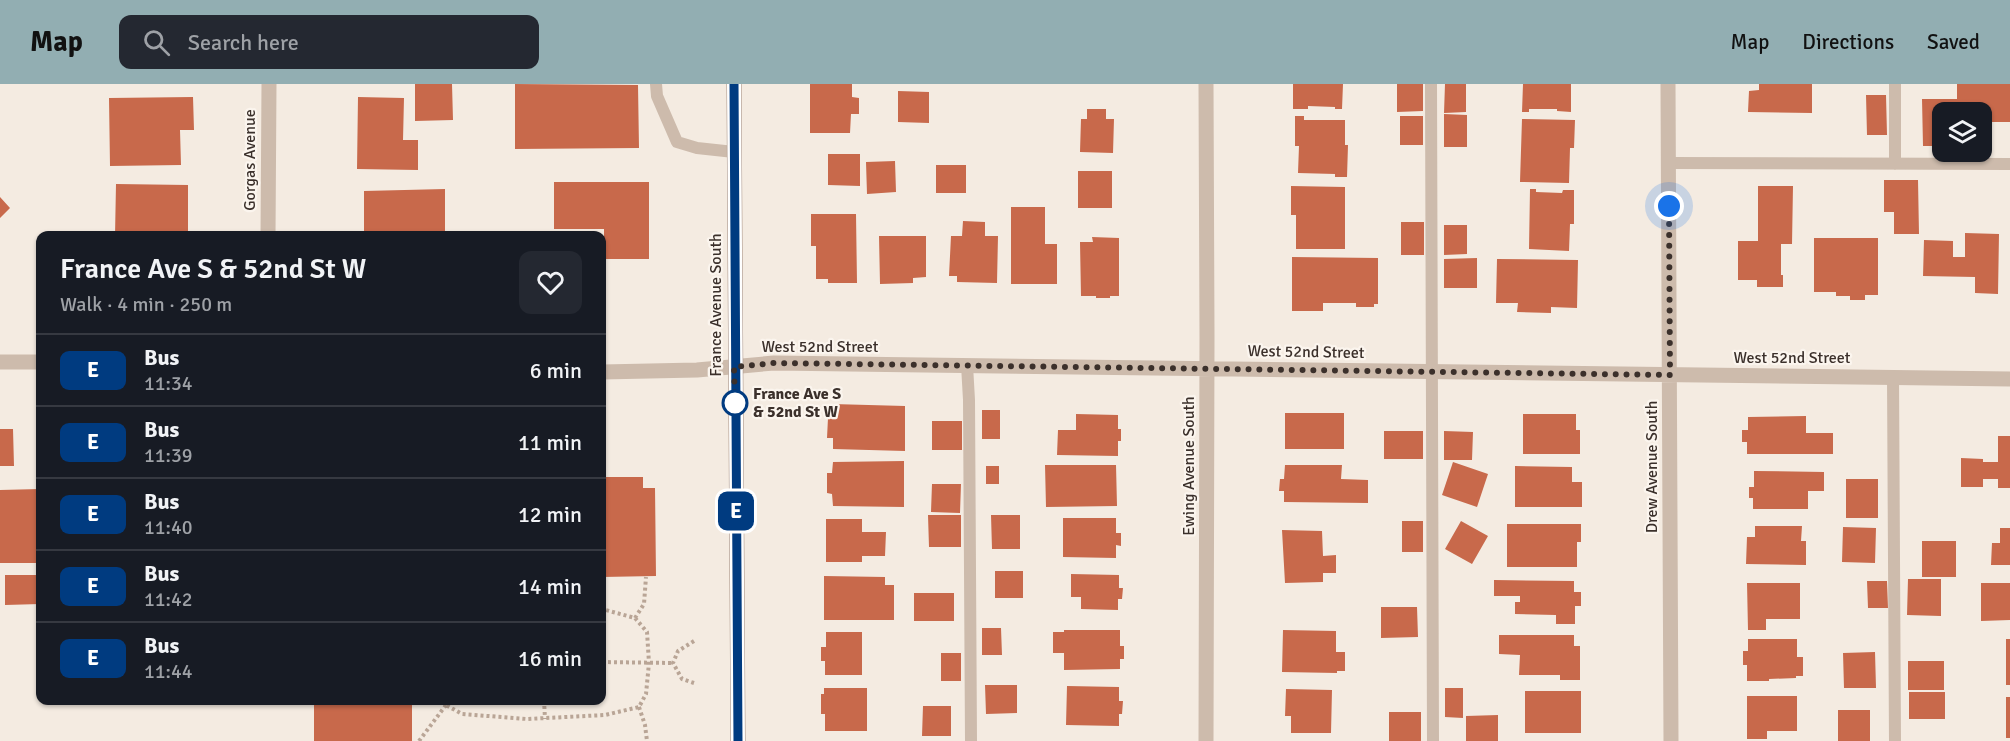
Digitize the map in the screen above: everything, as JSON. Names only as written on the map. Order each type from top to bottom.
[{"type":"main road","name":"France Avenue South","points":[[734,84],[738,741]]},
{"type":"street","name":"Gorgas Avenue","points":[[268,84],[268,231]]},
{"type":"street","name":"Ewing Avenue South","points":[[1206,84],[1206,741]]},
{"type":"street","name":"Drew Avenue South","points":[[1668,84],[1671,741]]},
{"type":"street","points":[[0,362],[36,362]]},
{"type":"street","name":"West 52nd Street","points":[[606,372],[697,370],[774,363],[2010,379]]},
{"type":"lane","points":[[656,84],[657,96],[677,142],[697,148],[734,152]]},
{"type":"lane","points":[[1431,84],[1433,741]]},
{"type":"lane","points":[[1895,84],[1895,164]]},
{"type":"lane","points":[[1668,163],[2010,164]]},
{"type":"lane","points":[[967,365],[971,741]]},
{"type":"lane","points":[[1893,377],[1895,741]]},
{"type":"path","points":[[635,618],[644,604],[646,577]]},
{"type":"path","points":[[606,610],[635,618],[647,632],[649,663],[646,693],[639,707],[647,741]]},
{"type":"path","points":[[673,663],[678,651],[694,641]]},
{"type":"path","points":[[606,662],[673,663]]},
{"type":"path","points":[[673,663],[682,679],[694,683]]},
{"type":"path","points":[[419,741],[445,705]]},
{"type":"path","points":[[449,705],[462,714],[544,719],[605,715],[639,707]]},
{"type":"path","points":[[544,705],[544,719]]},
{"type":"building","points":[[415,84],[452,84],[453,120],[415,121]]},
{"type":"building","points":[[515,84],[638,85],[639,148],[515,149]]},
{"type":"building","points":[[810,84],[852,84],[852,97],[859,98],[859,114],[851,114],[850,133],[810,133]]},
{"type":"building","points":[[1293,84],[1343,84],[1342,109],[1308,106],[1308,109],[1293,109]]},
{"type":"building","points":[[1397,84],[1423,84],[1423,111],[1397,112]]},
{"type":"building","points":[[1445,84],[1466,84],[1466,112],[1444,113]]},
{"type":"building","points":[[1523,84],[1571,84],[1571,112],[1557,111],[1557,109],[1529,109],[1529,112],[1522,112]]},
{"type":"building","points":[[1759,84],[1812,84],[1812,113],[1748,112],[1749,91],[1759,90]]},
{"type":"building","points":[[1957,84],[2010,84],[2010,122],[1992,122],[1992,102],[1932,102],[1932,146],[1923,146],[1922,99],[1957,99]]},
{"type":"building","points":[[898,91],[929,92],[929,123],[898,122]]},
{"type":"building","points":[[1866,95],[1886,95],[1887,135],[1867,135]]},
{"type":"building","points":[[193,97],[194,130],[180,130],[181,165],[110,166],[109,98]]},
{"type":"building","points":[[358,97],[404,98],[403,140],[418,140],[418,170],[357,169]]},
{"type":"building","points":[[1087,109],[1106,109],[1106,119],[1114,119],[1113,153],[1080,152],[1081,119],[1087,119]]},
{"type":"building","points":[[1444,114],[1467,115],[1467,147],[1444,147]]},
{"type":"building","points":[[1295,116],[1304,116],[1304,120],[1345,120],[1345,145],[1348,145],[1347,177],[1335,177],[1335,174],[1298,173],[1299,146],[1295,146]]},
{"type":"building","points":[[1400,116],[1423,116],[1423,145],[1400,145]]},
{"type":"building","points":[[1522,119],[1575,120],[1574,148],[1570,148],[1569,183],[1520,182]]},
{"type":"building","points":[[828,154],[860,154],[860,186],[828,185]]},
{"type":"building","points":[[895,161],[896,192],[867,194],[866,162]]},
{"type":"building","points":[[936,165],[966,165],[966,193],[936,193]]},
{"type":"building","points":[[1078,171],[1112,171],[1112,208],[1078,208]]},
{"type":"building","points":[[1884,180],[1918,180],[1919,234],[1894,234],[1894,212],[1884,212]]},
{"type":"building","points":[[554,182],[649,182],[649,259],[606,259],[606,231],[604,229],[554,229]]},
{"type":"building","points":[[116,184],[188,185],[188,231],[115,231]]},
{"type":"building","points":[[1291,186],[1345,187],[1345,249],[1296,249],[1296,215],[1291,215]]},
{"type":"building","points":[[1758,186],[1793,186],[1792,244],[1781,244],[1783,287],[1757,287],[1757,280],[1738,280],[1738,241],[1758,241]]},
{"type":"building","points":[[445,189],[445,231],[364,231],[364,191]]},
{"type":"building","points":[[1530,189],[1536,189],[1536,192],[1562,193],[1563,190],[1574,190],[1574,224],[1570,224],[1569,251],[1529,249]]},
{"type":"building","points":[[0,197],[10,208],[0,218]]},
{"type":"building","points":[[1011,207],[1045,207],[1045,244],[1057,244],[1057,284],[1011,284]]},
{"type":"building","points":[[811,214],[856,214],[857,283],[828,283],[828,279],[816,279],[816,246],[811,246]]},
{"type":"building","points":[[963,221],[985,222],[985,236],[998,236],[997,283],[957,282],[957,276],[949,276],[951,236],[962,236]]},
{"type":"building","points":[[1401,222],[1424,222],[1424,255],[1401,255]]},
{"type":"building","points":[[1444,225],[1467,225],[1467,254],[1444,255]]},
{"type":"building","points":[[1965,233],[1999,234],[1998,294],[1975,293],[1975,277],[1923,276],[1924,240],[1953,241],[1953,257],[1965,257]]},
{"type":"building","points":[[879,236],[926,236],[926,277],[913,278],[913,283],[880,284]]},
{"type":"building","points":[[1092,237],[1119,238],[1119,296],[1096,298],[1096,296],[1081,296],[1080,242],[1093,242]]},
{"type":"building","points":[[1814,238],[1878,238],[1878,295],[1865,295],[1865,300],[1850,300],[1850,296],[1836,296],[1836,292],[1814,292]]},
{"type":"building","points":[[1292,257],[1378,258],[1378,304],[1374,304],[1374,307],[1356,307],[1356,303],[1323,303],[1323,311],[1292,311]]},
{"type":"building","points":[[1477,258],[1477,288],[1444,288],[1444,259]]},
{"type":"building","points":[[1497,259],[1578,260],[1577,308],[1551,307],[1551,313],[1517,312],[1518,303],[1496,303]]},
{"type":"building","points":[[832,404],[905,406],[905,451],[833,449],[833,438],[827,438],[828,418],[832,418]]},
{"type":"building","points":[[982,410],[1000,410],[1000,439],[982,439]]},
{"type":"building","points":[[1285,413],[1344,413],[1344,449],[1285,449]]},
{"type":"building","points":[[1076,414],[1118,415],[1121,441],[1118,441],[1118,456],[1057,455],[1058,430],[1076,430]]},
{"type":"building","points":[[1523,414],[1576,414],[1576,430],[1580,430],[1580,454],[1523,454]]},
{"type":"building","points":[[1806,416],[1806,433],[1833,433],[1833,454],[1747,454],[1747,442],[1742,442],[1742,430],[1748,430],[1748,417]]},
{"type":"building","points":[[932,421],[962,421],[962,450],[932,450]]},
{"type":"building","points":[[0,429],[13,429],[14,466],[0,466]]},
{"type":"building","points":[[1384,431],[1423,431],[1423,459],[1384,459]]},
{"type":"building","points":[[1444,431],[1473,432],[1472,460],[1444,460]]},
{"type":"building","points":[[1998,436],[2010,436],[2010,488],[1998,488],[1998,479],[1983,479],[1983,487],[1961,487],[1961,458],[1998,462]]},
{"type":"building","points":[[904,461],[904,507],[833,506],[832,494],[827,493],[827,473],[832,473],[833,462]]},
{"type":"building","points":[[1453,462],[1488,474],[1477,507],[1442,495]]},
{"type":"building","points":[[1045,465],[1116,465],[1117,506],[1046,507]]},
{"type":"building","points":[[1285,465],[1342,465],[1341,479],[1368,480],[1368,503],[1284,502],[1284,491],[1279,491],[1280,479],[1284,479]]},
{"type":"building","points":[[986,466],[999,466],[999,484],[986,484]]},
{"type":"building","points":[[1515,466],[1572,467],[1572,482],[1582,482],[1582,507],[1515,507]]},
{"type":"building","points":[[1754,471],[1824,472],[1824,491],[1808,491],[1808,509],[1753,509],[1753,498],[1749,498],[1749,487],[1754,487]]},
{"type":"building","points":[[606,477],[643,477],[643,488],[655,488],[656,576],[606,577]]},
{"type":"building","points":[[1846,479],[1878,479],[1878,518],[1846,518]]},
{"type":"building","points":[[932,484],[961,484],[960,513],[931,512]]},
{"type":"building","points":[[36,489],[36,563],[0,563],[0,490]]},
{"type":"building","points":[[928,515],[961,515],[961,547],[929,547]]},
{"type":"building","points":[[991,515],[1020,515],[1020,549],[992,549]]},
{"type":"building","points":[[1063,518],[1116,518],[1116,533],[1121,533],[1121,546],[1116,545],[1116,558],[1063,557]]},
{"type":"building","points":[[826,519],[862,519],[862,532],[886,532],[885,556],[862,556],[862,562],[826,562]]},
{"type":"building","points":[[1402,521],[1423,521],[1423,552],[1402,552]]},
{"type":"building","points":[[1461,521],[1488,536],[1472,564],[1445,549]]},
{"type":"building","points":[[1507,524],[1581,524],[1581,542],[1577,542],[1577,567],[1507,567]]},
{"type":"building","points":[[1755,526],[1802,526],[1801,541],[1806,541],[1806,565],[1746,564],[1747,537],[1755,537]]},
{"type":"building","points":[[1843,527],[1876,528],[1875,563],[1842,562]]},
{"type":"building","points":[[2000,528],[2010,528],[2010,565],[1991,565],[1992,543],[2000,543]]},
{"type":"building","points":[[1282,530],[1322,531],[1323,556],[1336,555],[1336,573],[1323,573],[1323,582],[1285,583]]},
{"type":"building","points":[[1922,541],[1956,541],[1956,577],[1922,577]]},
{"type":"building","points":[[995,571],[1023,571],[1023,598],[995,598]]},
{"type":"building","points":[[1071,574],[1119,575],[1119,588],[1123,588],[1122,599],[1118,599],[1118,610],[1081,609],[1081,597],[1071,597]]},
{"type":"building","points":[[5,575],[36,575],[36,604],[5,605]]},
{"type":"building","points":[[824,576],[885,577],[885,585],[894,585],[894,620],[824,620]]},
{"type":"building","points":[[1908,579],[1941,579],[1941,616],[1907,615]]},
{"type":"building","points":[[1494,580],[1574,581],[1574,592],[1581,592],[1581,606],[1575,606],[1575,624],[1556,624],[1556,615],[1515,614],[1515,602],[1520,602],[1520,596],[1494,596]]},
{"type":"building","points":[[1867,581],[1887,581],[1888,608],[1868,608]]},
{"type":"building","points":[[1747,583],[1800,583],[1800,619],[1766,619],[1766,630],[1748,630]]},
{"type":"building","points":[[1981,583],[2010,583],[2010,620],[1981,621]]},
{"type":"building","points":[[914,593],[954,593],[954,621],[914,621]]},
{"type":"building","points":[[1381,607],[1417,607],[1418,637],[1381,638]]},
{"type":"building","points":[[982,628],[1001,628],[1002,655],[982,655]]},
{"type":"building","points":[[1064,630],[1120,630],[1120,646],[1124,646],[1124,659],[1120,659],[1120,669],[1064,670],[1064,653],[1053,653],[1053,632],[1064,632]]},
{"type":"building","points":[[1283,630],[1336,631],[1336,652],[1345,652],[1345,671],[1337,671],[1337,673],[1282,672]]},
{"type":"building","points":[[826,632],[862,632],[862,675],[825,675],[825,661],[821,661],[821,647],[826,647]]},
{"type":"building","points":[[1499,635],[1574,635],[1574,646],[1580,646],[1580,680],[1560,680],[1560,675],[1519,675],[1520,655],[1499,654]]},
{"type":"building","points":[[1748,639],[1797,639],[1797,657],[1803,657],[1803,676],[1769,679],[1769,681],[1747,681],[1747,665],[1743,665],[1743,651],[1748,651]]},
{"type":"building","points":[[2006,639],[2010,639],[2010,685],[2006,685]]},
{"type":"building","points":[[1875,652],[1876,688],[1844,688],[1843,653]]},
{"type":"building","points":[[941,653],[961,653],[961,681],[941,681]]},
{"type":"building","points":[[1908,661],[1944,661],[1944,690],[1908,690]]},
{"type":"building","points":[[985,685],[1017,685],[1017,713],[986,714]]},
{"type":"building","points":[[1067,686],[1119,687],[1119,701],[1123,701],[1122,714],[1119,714],[1119,726],[1066,725]]},
{"type":"building","points":[[824,688],[867,688],[867,731],[825,731],[825,714],[821,714],[821,694],[824,694]]},
{"type":"building","points":[[1445,688],[1463,688],[1463,718],[1445,717]]},
{"type":"building","points":[[1286,689],[1332,690],[1331,733],[1291,733],[1291,716],[1285,716]]},
{"type":"building","points":[[1525,691],[1581,691],[1581,733],[1525,733]]},
{"type":"building","points":[[1909,692],[1945,692],[1945,719],[1909,719]]},
{"type":"building","points":[[1747,696],[1797,696],[1797,731],[1767,731],[1767,739],[1747,739]]},
{"type":"building","points":[[2006,697],[2010,697],[2010,738],[2006,738]]},
{"type":"building","points":[[314,705],[412,705],[412,741],[314,741]]},
{"type":"building","points":[[923,706],[951,706],[951,736],[922,736]]},
{"type":"building","points":[[1838,710],[1870,710],[1870,741],[1838,741]]},
{"type":"building","points":[[1389,712],[1421,712],[1421,741],[1389,741]]},
{"type":"building","points":[[1498,715],[1498,741],[1466,741],[1466,716]]},
{"type":"bus line","name":"E","points":[[734,84],[738,741]]},
{"type":"place","name":"France Ave S & 52nd St W","points":[[735,403]]},
{"type":"route","points":[[735,403],[734,367],[774,363],[1670,375],[1669,206]]}]
